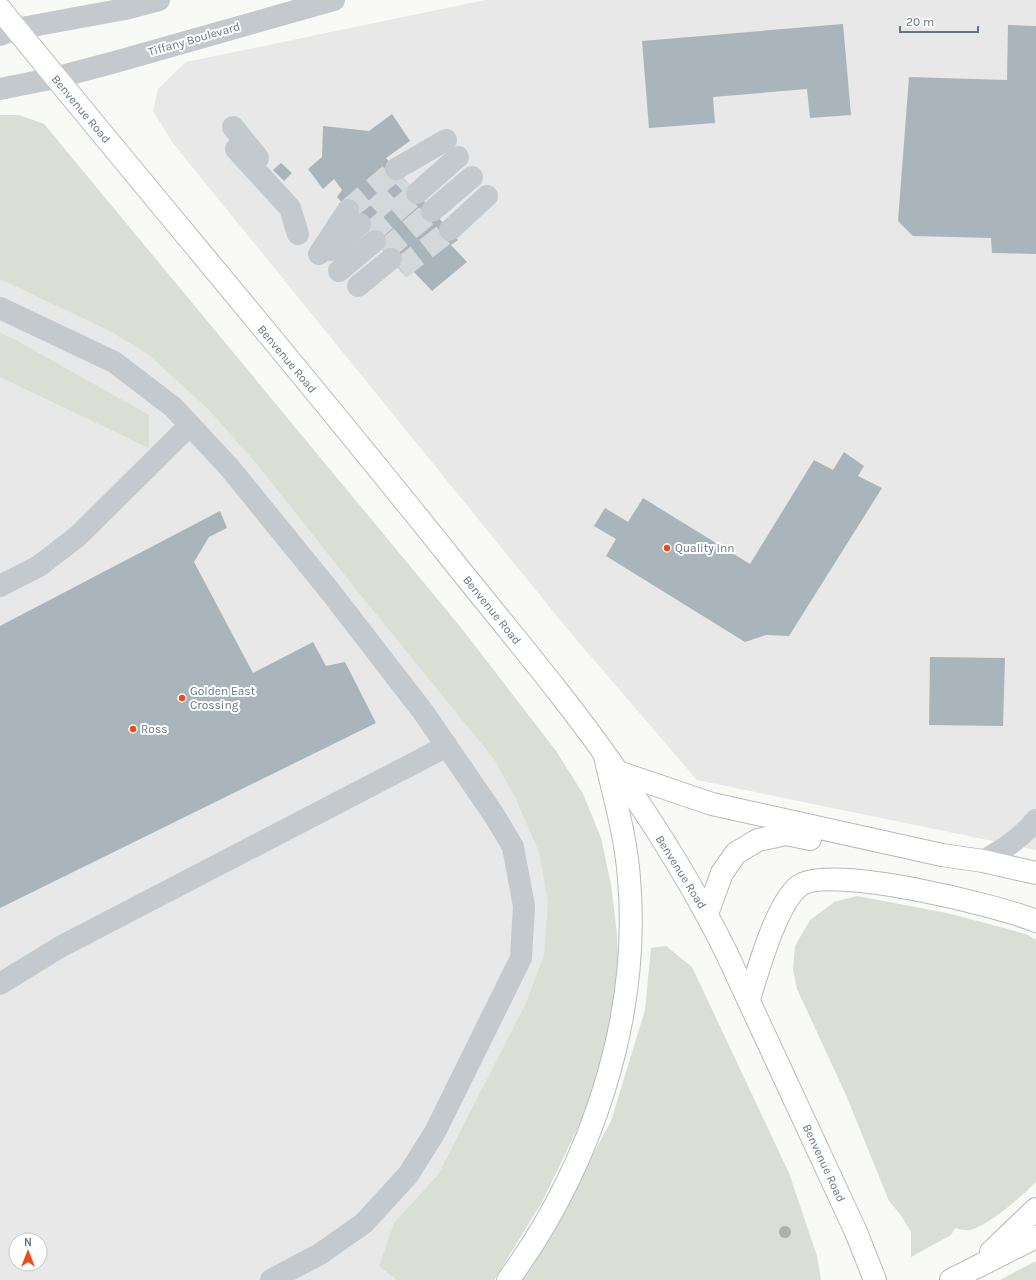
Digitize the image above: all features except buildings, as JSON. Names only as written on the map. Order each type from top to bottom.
[{"type":"main road","name":"Benvenue Road","points":[[0,9],[8,32],[55,78],[405,500],[612,764],[680,867],[708,914],[856,1232],[875,1280]]},
{"type":"main road","points":[[612,764],[712,804],[942,855],[983,861],[1036,873]]},
{"type":"main road","points":[[508,1280],[567,1184],[588,1137],[614,1052],[623,1012],[629,969],[631,930],[629,877],[612,764]]},
{"type":"main road","points":[[708,914],[722,873],[736,853],[758,840],[786,834],[878,852],[942,855]]},
{"type":"main road","points":[[748,999],[779,911],[799,886],[805,884],[824,879],[859,880],[972,901],[1014,912],[1036,921]]},
{"type":"main road","points":[[975,1268],[1036,1209]]},
{"type":"main road","points":[[951,1280],[1036,1237]]},
{"type":"street","points":[[8,32],[125,9],[159,0]]},
{"type":"street","name":"Tiffany Boulevard","points":[[0,89],[55,78],[334,0]]},
{"type":"street","points":[[233,127],[288,193],[290,208],[298,234]]},
{"type":"street","points":[[236,149],[290,208]]},
{"type":"street","points":[[424,201],[466,167],[424,201]]},
{"type":"street","points":[[341,272],[375,241]]},
{"type":"street","points":[[341,272],[375,241]]},
{"type":"street","points":[[341,272],[375,241]]},
{"type":"street","points":[[0,308],[114,362],[173,407],[229,468],[329,590],[448,746],[494,814],[513,847],[524,906],[521,958],[435,1132],[408,1175],[364,1223],[320,1254],[271,1280]]},
{"type":"street","points":[[0,586],[39,566],[78,536],[190,425]]},
{"type":"street","points":[[0,984],[60,947],[448,746]]},
{"type":"street","points":[[983,861],[1008,847],[1026,832],[1036,820]]},
{"type":"shaded area","points":[[485,0],[1036,0],[1036,850],[697,780],[569,631],[172,142],[153,111],[158,89],[186,62]]},
{"type":"shaded area","points":[[0,115],[19,115],[44,124],[462,629],[556,751],[583,794],[601,838],[611,885],[617,935],[543,1200],[494,1280],[0,1280]]},
{"type":"shaded area","points":[[0,115],[19,115],[44,124],[462,629],[556,751],[583,794],[601,838],[611,885],[617,935],[619,981],[609,1033],[584,1115],[543,1200],[494,1280],[397,1280],[379,1266],[394,1223],[438,1175],[526,1003],[544,955],[548,902],[539,852],[516,799],[494,759],[359,593],[257,464],[209,410],[148,354],[108,330],[0,279]]},
{"type":"shaded area","points":[[0,333],[14,339],[149,415],[149,448],[0,377]]},
{"type":"shaded area","points":[[857,896],[947,913],[1026,934],[1036,940],[1036,1182],[996,1217],[970,1230],[955,1228],[951,1235],[911,1257],[911,1232],[900,1214],[889,1201],[846,1095],[797,989],[793,970],[795,946],[810,920],[834,902]]},
{"type":"shaded area","points":[[666,946],[692,967],[789,1173],[817,1256],[821,1280],[522,1280],[532,1267],[611,1121],[645,1010],[651,948]]},
{"type":"shaded area","points":[[1036,1261],[1036,1280],[1000,1280]]},
{"type":"tunnel","points":[[348,210],[396,169]]},
{"type":"tunnel","points":[[375,210],[406,181]]},
{"type":"tunnel","points":[[369,234],[417,193]]},
{"type":"tunnel","points":[[384,251],[432,211]]},
{"type":"tunnel","points":[[400,269],[450,230]]},
{"type":"place","name":"Quality Inn","points":[[667,548]]},
{"type":"place","name":"Golden East Crossing","points":[[182,698]]},
{"type":"place","name":"Ross","points":[[133,729]]}]
